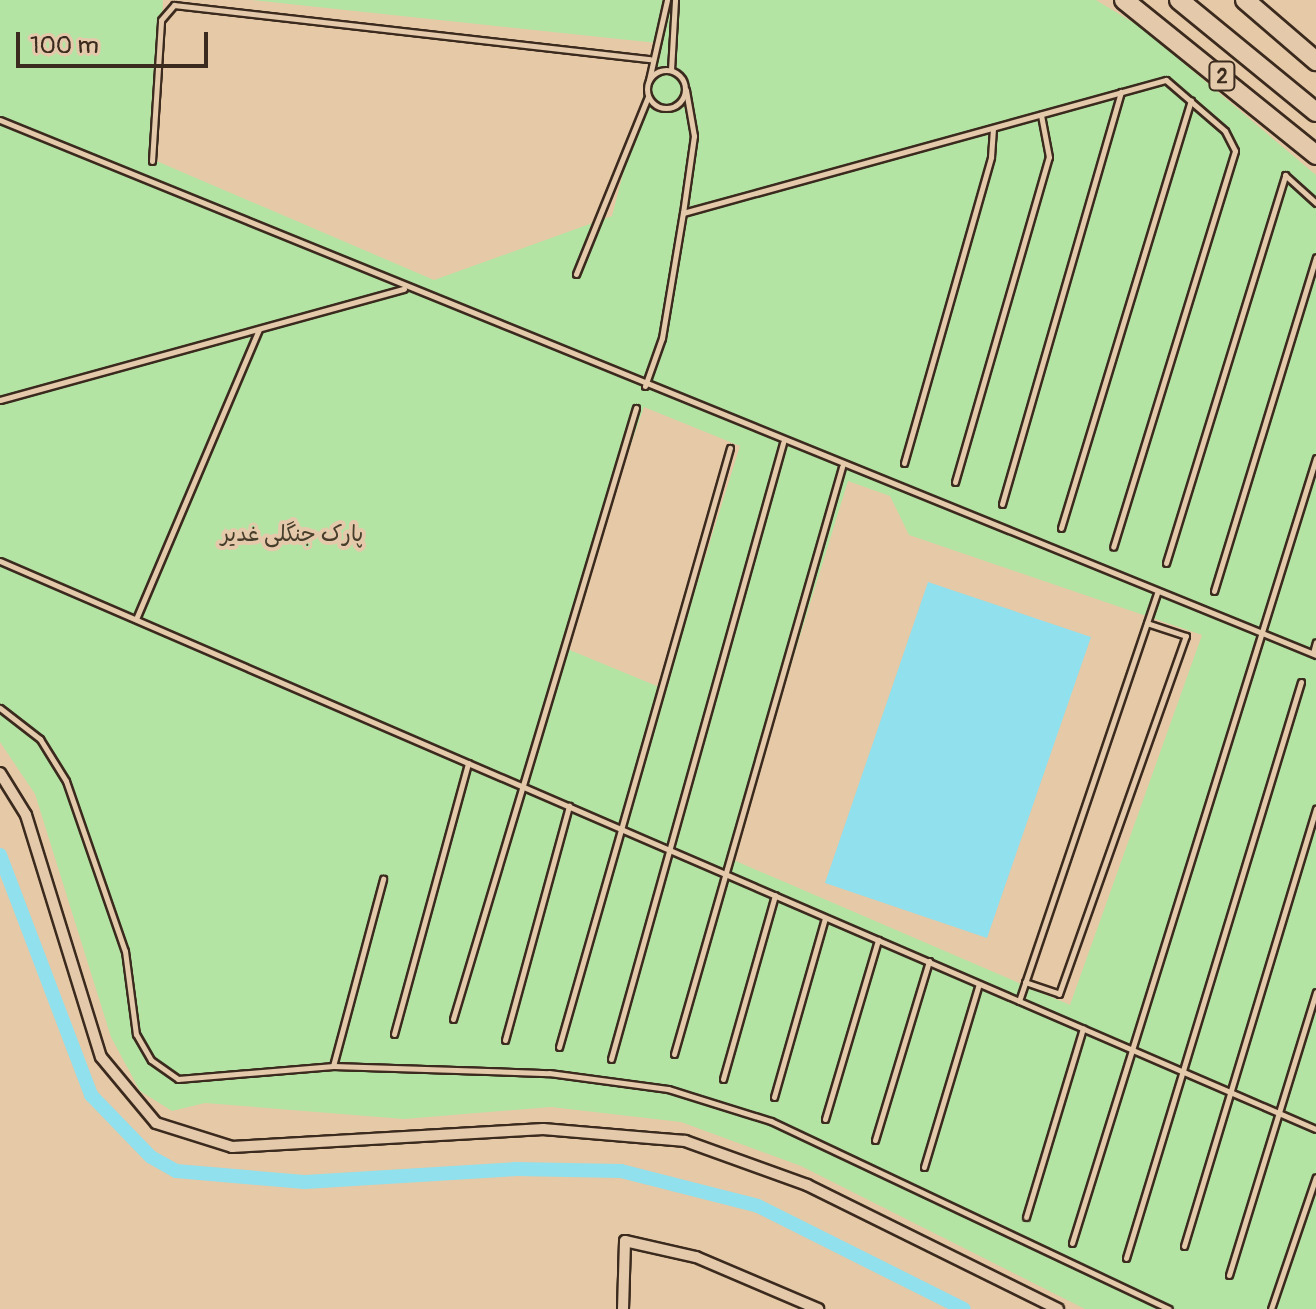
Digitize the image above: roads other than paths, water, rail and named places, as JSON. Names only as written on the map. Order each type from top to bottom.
[{"type":"highway","name":"2","points":[[1124,0],[1316,155]]},
{"type":"highway","name":"2","points":[[1179,0],[1316,112]]},
{"type":"highway","points":[[1245,0],[1316,61]]},
{"type":"street","points":[[0,773],[26,815],[101,1057],[156,1123],[232,1147],[543,1129],[685,1141],[807,1185],[1058,1309]]},
{"type":"street","points":[[623,1309],[625,1241],[696,1257],[818,1309]]},
{"type":"lane","points":[[576,274],[648,97],[650,59],[667,0]]},
{"type":"lane","points":[[645,386],[662,338],[694,136],[686,90],[671,70],[675,0]]},
{"type":"lane","points":[[152,161],[161,20],[174,5],[650,59]]},
{"type":"lane","points":[[649,80],[671,70]]},
{"type":"lane","points":[[683,213],[1166,80],[1225,131],[1235,151],[1113,547]]},
{"type":"lane","points":[[648,97],[670,109],[686,90]]},
{"type":"lane","points":[[1002,504],[1121,92]]},
{"type":"lane","points":[[1061,528],[1191,100]]},
{"type":"lane","points":[[955,482],[1049,157],[1041,115]]},
{"type":"lane","points":[[0,120],[842,467],[1314,654],[1316,642]]},
{"type":"lane","points":[[904,463],[991,157],[993,128]]},
{"type":"lane","points":[[1166,563],[1285,175],[1316,203]]},
{"type":"lane","points":[[1214,591],[1316,257]]},
{"type":"lane","points":[[0,400],[406,288]]},
{"type":"lane","points":[[136,619],[259,329]]},
{"type":"lane","points":[[453,1019],[520,785],[636,408]]},
{"type":"lane","points":[[611,1059],[672,851],[783,443]]},
{"type":"lane","points":[[559,1047],[730,448]]},
{"type":"lane","points":[[1072,1243],[1316,458]]},
{"type":"lane","points":[[674,1054],[842,467]]},
{"type":"lane","points":[[0,561],[1316,1129]]},
{"type":"lane","points":[[1019,1001],[1157,592]]},
{"type":"lane","points":[[1025,982],[1059,994],[1186,636],[1147,623]]},
{"type":"lane","points":[[1126,1258],[1301,682]]},
{"type":"lane","points":[[0,708],[40,739],[66,781],[125,951],[136,1034],[151,1060],[186,1081],[230,1070],[333,1066],[549,1073],[719,1103],[1169,1309]]},
{"type":"lane","points":[[394,1034],[468,763]]},
{"type":"lane","points":[[505,1040],[569,806]]},
{"type":"lane","points":[[1184,1246],[1316,808]]},
{"type":"lane","points":[[333,1066],[383,879]]},
{"type":"lane","points":[[723,1079],[775,895]]},
{"type":"lane","points":[[774,1097],[825,918]]},
{"type":"lane","points":[[825,1119],[878,940]]},
{"type":"lane","points":[[875,1140],[929,961]]},
{"type":"lane","points":[[924,1167],[979,984]]},
{"type":"lane","points":[[1229,1275],[1316,992]]},
{"type":"lane","points":[[1026,1217],[1083,1028]]},
{"type":"lane","points":[[1271,1309],[1316,1177]]},
{"type":"water","points":[[928,582],[1091,637],[987,938],[825,883]]},
{"type":"waterway","points":[[0,855],[91,1095],[151,1157],[176,1171],[305,1182],[515,1169],[621,1171],[758,1206],[964,1309]]},
{"type":"park label","name":"پارک جنگلی غدیر","points":[[292,535]]}]
